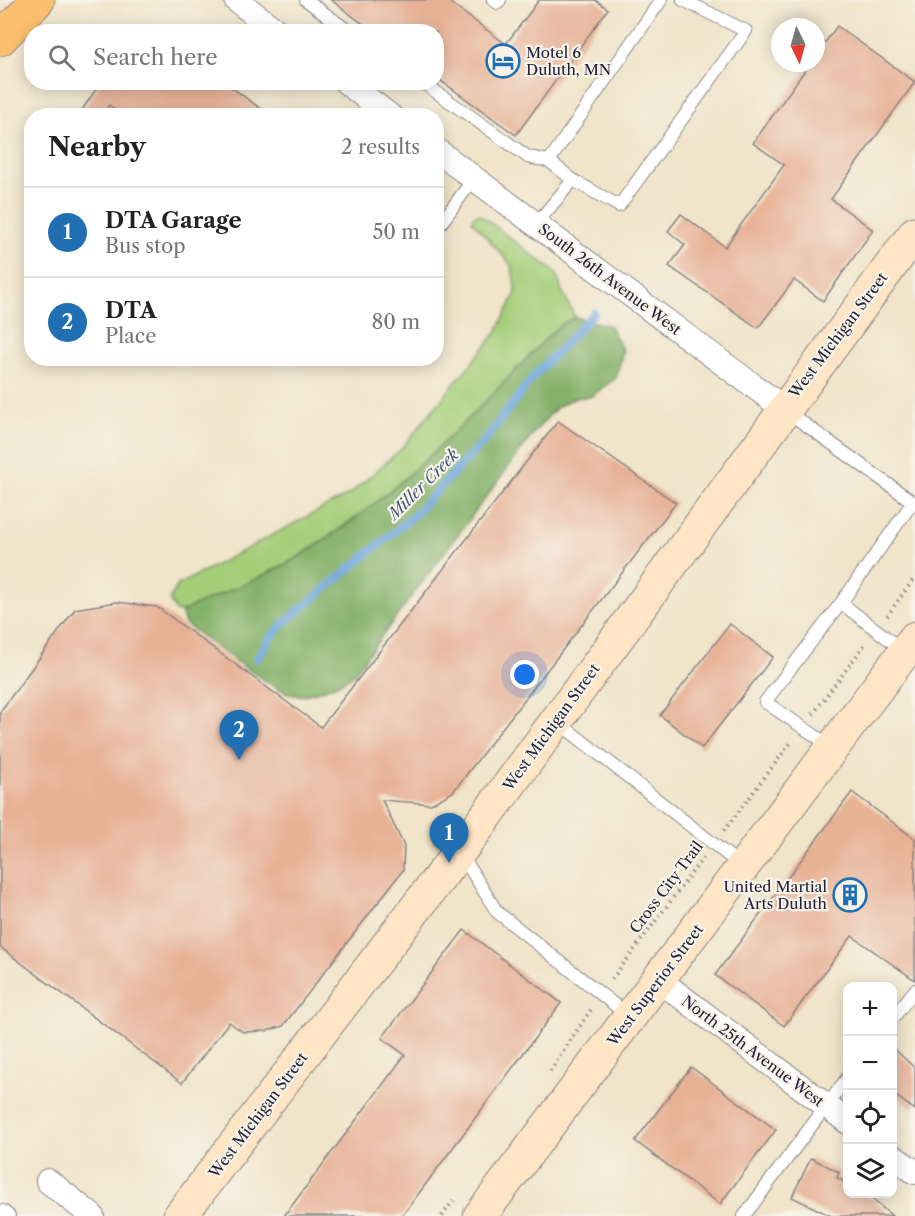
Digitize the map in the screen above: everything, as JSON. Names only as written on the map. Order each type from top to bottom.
[{"type":"highway","points":[[0,8],[6,0]]},
{"type":"highway","points":[[0,39],[38,0]]},
{"type":"street","points":[[236,0],[268,24]]},
{"type":"street","points":[[356,90],[380,108]]},
{"type":"street","name":"South 26th Avenue West","points":[[444,156],[783,408]]},
{"type":"street","name":"West Michigan Street","points":[[180,1216],[460,851],[783,408],[915,233]]},
{"type":"street","name":"West Superior Street","points":[[468,1207],[631,1018],[910,645]]},
{"type":"street","name":"North 25th Avenue West","points":[[659,980],[843,1118]]},
{"type":"street","points":[[897,1159],[915,1172]]},
{"type":"street","points":[[48,1181],[93,1216]]},
{"type":"lane","points":[[306,0],[339,24]]},
{"type":"lane","points":[[493,0],[498,3],[500,0]]},
{"type":"lane","points":[[549,161],[661,0]]},
{"type":"lane","points":[[433,90],[528,157],[549,161],[573,180],[619,206],[746,32],[683,0]]},
{"type":"lane","points":[[331,24],[334,20]]},
{"type":"lane","points":[[444,219],[474,178]]},
{"type":"lane","points":[[536,224],[573,180]]},
{"type":"lane","points":[[783,408],[914,503],[765,702],[833,748]]},
{"type":"lane","points":[[840,603],[876,631],[910,645]]},
{"type":"lane","points":[[556,721],[744,868]]},
{"type":"lane","points":[[460,851],[497,912],[631,1018]]},
{"type":"lane","points":[[897,1013],[915,990]]},
{"type":"lane","points":[[744,1216],[843,1084]]},
{"type":"lane","points":[[0,1214],[3,1211],[9,1216]]},
{"type":"path","name":"Cross City Trail","points":[[546,1077],[600,995],[915,578]]},
{"type":"path","points":[[442,1216],[468,1207]]},
{"type":"green space","points":[[479,214],[556,273],[575,317],[562,324],[437,452],[380,501],[297,558],[237,589],[181,612],[176,611],[169,600],[178,585],[350,494],[401,449],[496,333],[516,293],[512,266],[472,221],[473,216]]},
{"type":"green space","points":[[575,317],[610,326],[623,351],[616,378],[590,397],[574,398],[557,407],[537,429],[352,676],[340,683],[308,694],[294,695],[284,692],[256,675],[185,624],[181,612],[283,566],[367,510],[430,456],[547,337],[562,324]]},
{"type":"building","name":"Motel 6 Duluth, MN","points":[[331,0],[446,0],[506,44],[539,0],[595,0],[608,9],[516,135],[444,83],[444,24],[363,24]]},
{"type":"building","points":[[837,26],[915,82],[831,199],[873,230],[823,301],[794,280],[758,328],[669,266],[685,245],[668,231],[681,214],[725,247],[784,165],[753,143],[804,72],[825,72],[825,43]]},
{"type":"building","points":[[96,90],[235,90],[260,108],[113,108],[109,105],[107,108],[83,108]]},
{"type":"building","points":[[558,421],[676,503],[453,792],[431,804],[382,800],[404,846],[403,870],[283,1026],[267,1031],[243,1032],[229,1022],[182,1083],[0,947],[0,712],[75,609],[117,602],[157,607],[321,727]]},
{"type":"building","points":[[730,624],[773,657],[702,748],[660,715]]},
{"type":"building","points":[[852,792],[915,839],[915,980],[852,936],[784,1026],[715,975]]},
{"type":"building","points":[[464,930],[561,1003],[402,1216],[284,1216],[405,1055],[382,1038]]},
{"type":"building","points":[[897,1052],[915,1068],[915,1110],[897,1097]]},
{"type":"building","points":[[691,1067],[776,1130],[720,1204],[635,1141]]},
{"type":"building","points":[[811,1158],[839,1172],[837,1178],[843,1181],[843,1198],[871,1198],[892,1216],[831,1216],[792,1197]]},
{"type":"waterway","name":"Miller Creek","points":[[257,659],[269,639],[284,623],[412,517],[485,440],[533,377],[594,313]]},
{"type":"place","name":"Motel 6 Duluth, MN","points":[[503,61]]},
{"type":"place","name":"DTA","points":[[239,760]]},
{"type":"place","name":"DTA Garage","points":[[449,863]]},
{"type":"place","name":"United Martial Arts Duluth","points":[[850,895]]}]
